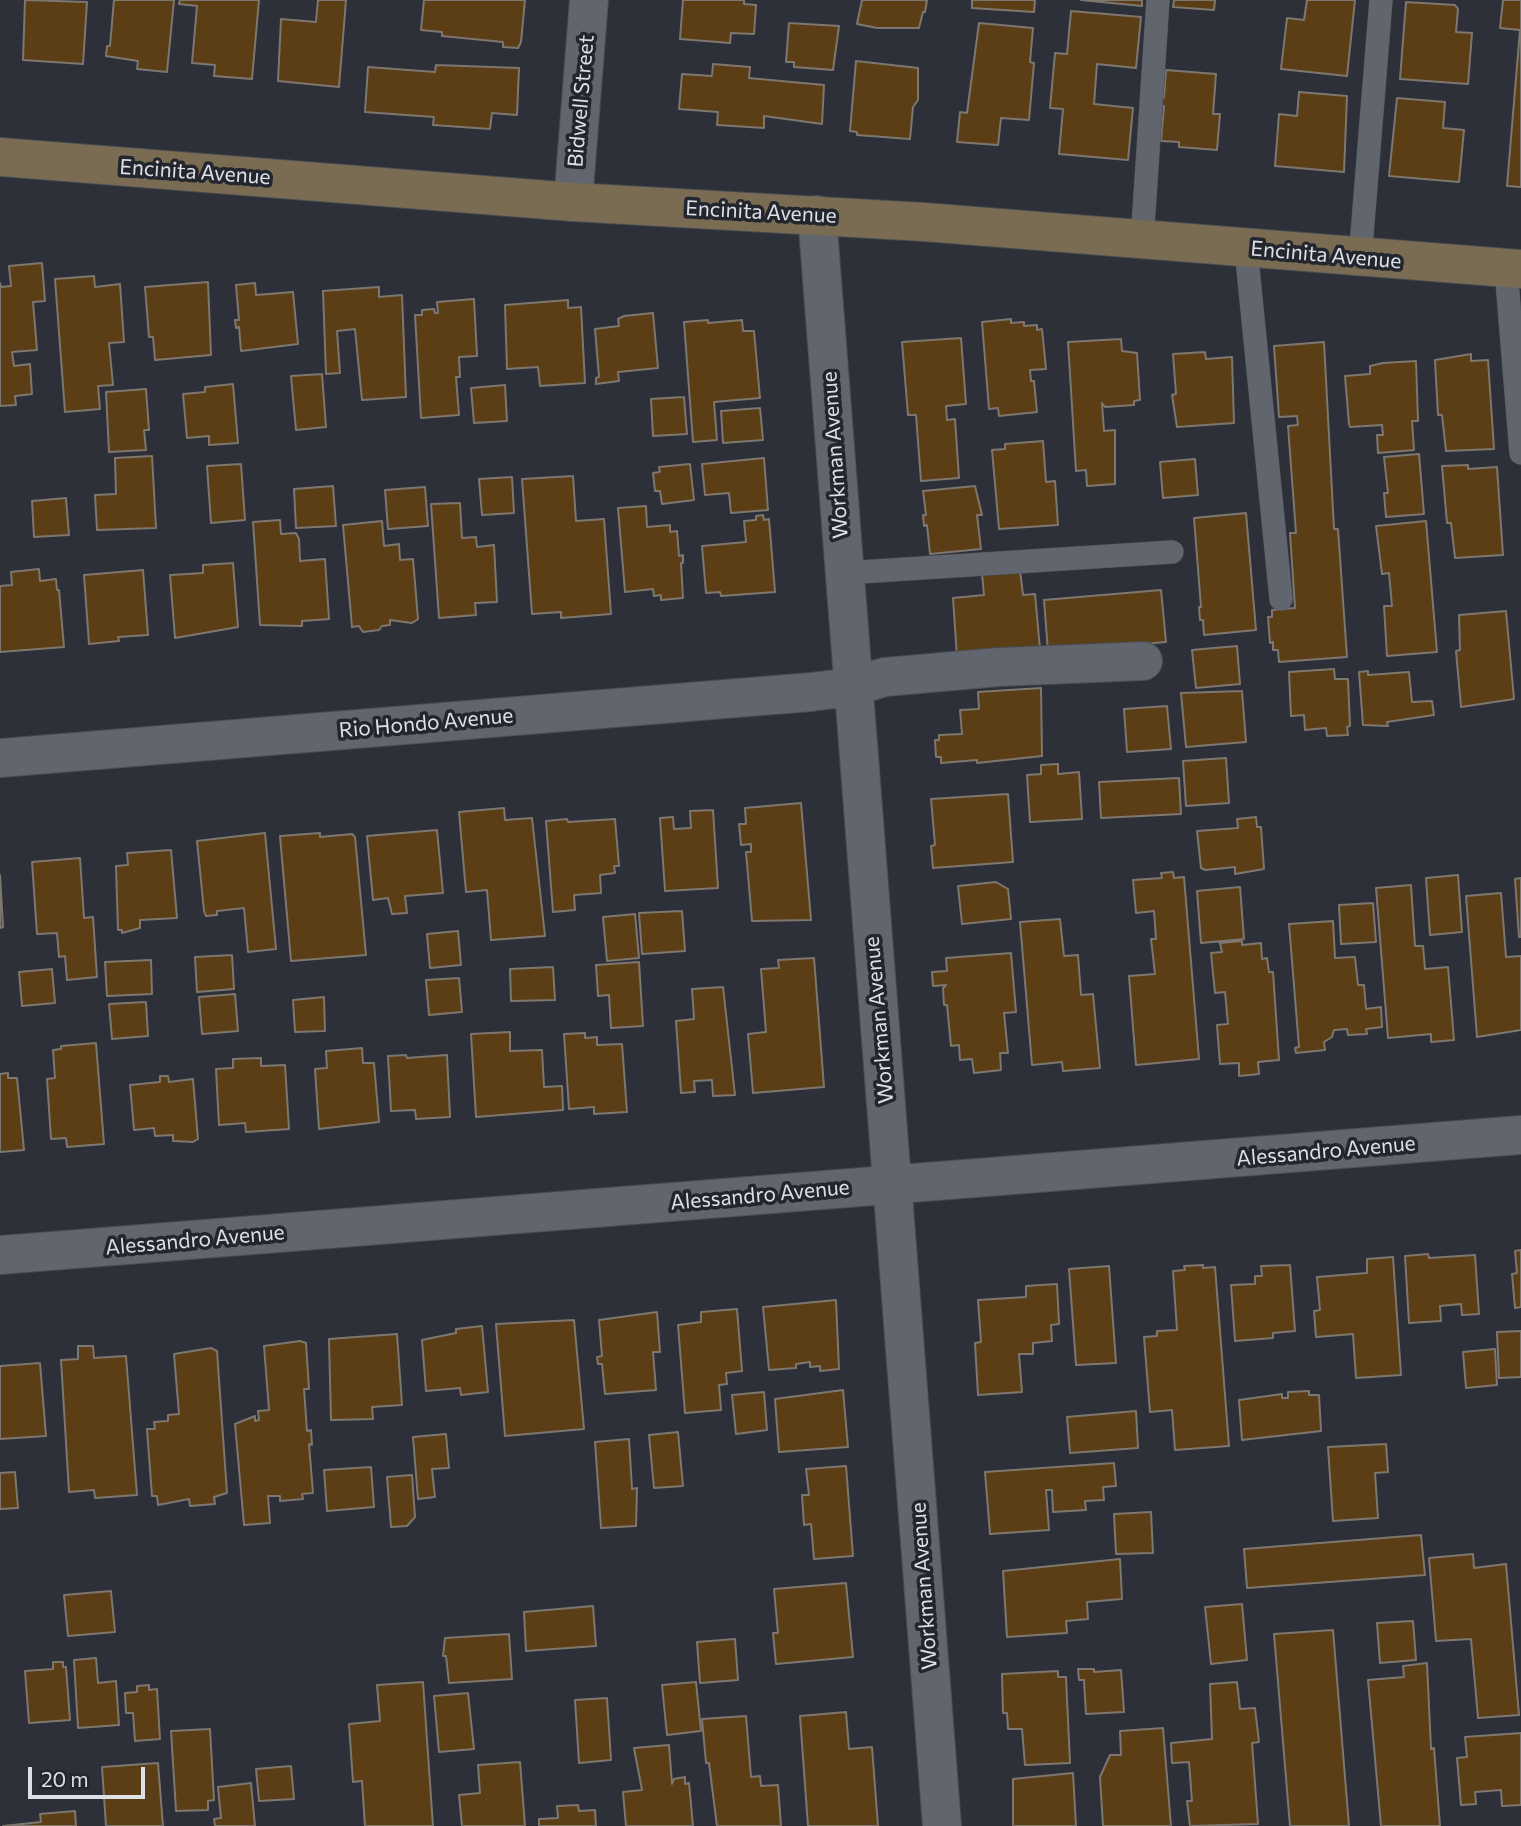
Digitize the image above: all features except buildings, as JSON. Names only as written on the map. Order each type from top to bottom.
[{"type":"street","name":"Bidwell Street","points":[[573,202],[589,0]]},
{"type":"street","name":"Encinita Avenue","points":[[0,157],[573,202],[817,215],[1513,269]]},
{"type":"street","name":"Workman Avenue","points":[[817,215],[851,687],[893,1184],[942,1826]]},
{"type":"street","name":"Rio Hondo Avenue","points":[[0,758],[851,687],[898,676],[999,667],[1143,661]]},
{"type":"street","name":"Alessandro Avenue","points":[[0,1255],[1521,1135]]},
{"type":"lane","points":[[1142,241],[1158,0]]},
{"type":"lane","points":[[1360,259],[1381,0]]},
{"type":"lane","points":[[1246,248],[1280,599]]},
{"type":"lane","points":[[1513,269],[1521,453]]},
{"type":"lane","points":[[844,573],[1084,555],[1172,552]]}]
